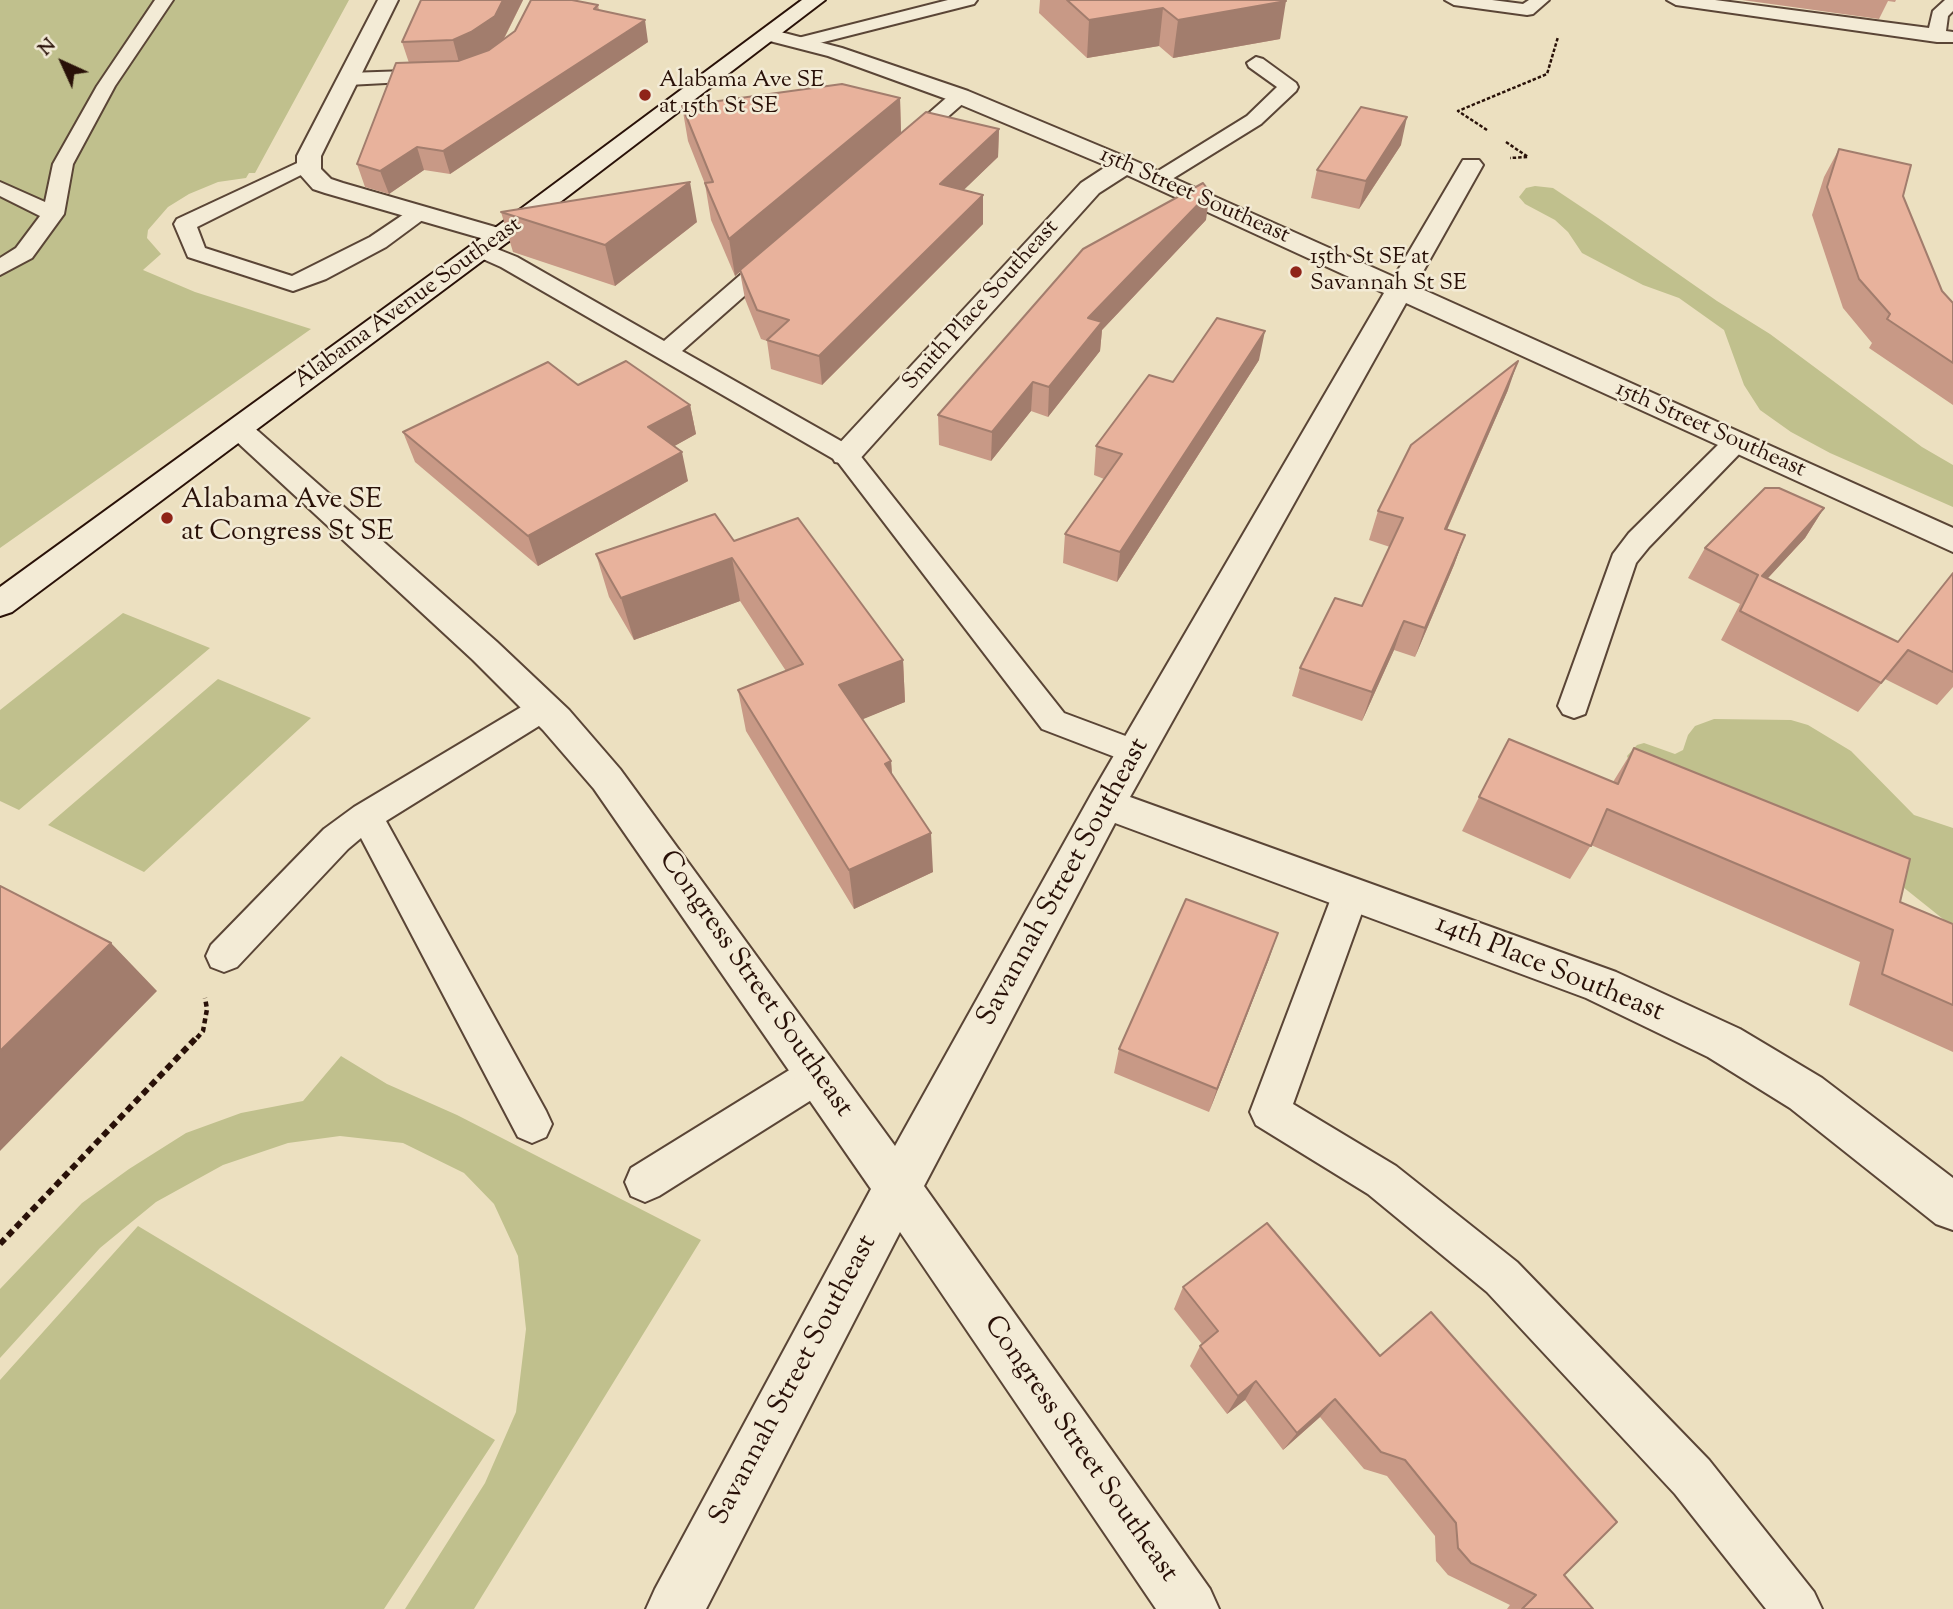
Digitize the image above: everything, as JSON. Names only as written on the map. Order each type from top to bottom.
[{"type":"street","points":[[388,0],[309,156],[308,164],[314,178],[323,184],[421,213],[491,243]]},
{"type":"street","name":"Alabama Avenue Southeast","points":[[0,604],[239,430],[815,0]]},
{"type":"street","name":"15th Street Southeast","points":[[769,35],[835,51],[960,96],[1125,165],[1953,541]]},
{"type":"street","name":"Smith Place Southeast","points":[[846,456],[1090,188],[1125,165]]},
{"type":"street","name":"Savannah Street Southeast","points":[[675,1609],[897,1188],[1107,804],[1471,166]]},
{"type":"street","name":"Congress Street Southeast","points":[[239,430],[485,651],[544,708],[607,779],[818,1074],[1190,1609]]},
{"type":"street","name":"14th Place Southeast","points":[[1107,804],[1601,985],[1724,1043],[1806,1093],[1953,1207]]},
{"type":"lane","points":[[0,268],[24,253],[53,214],[64,164],[106,86],[164,0]]},
{"type":"lane","points":[[800,43],[968,0]]},
{"type":"lane","points":[[1454,0],[1527,10],[1541,0]]},
{"type":"lane","points":[[1676,0],[1945,37],[1939,15],[1953,2]]},
{"type":"lane","points":[[1157,180],[1254,120],[1289,87],[1256,63]]},
{"type":"lane","points":[[348,79],[453,75]]},
{"type":"lane","points":[[887,160],[960,96]]},
{"type":"lane","points":[[308,164],[185,224],[196,252],[293,284],[318,274],[378,242],[421,213]]},
{"type":"lane","points":[[0,188],[53,214]]},
{"type":"lane","points":[[666,352],[792,242]]},
{"type":"lane","points":[[491,243],[666,352],[846,456],[1053,721],[1136,753]]},
{"type":"lane","points":[[1574,706],[1623,561],[1639,540],[1736,442]]},
{"type":"lane","points":[[224,956],[335,839],[366,816],[544,708]]},
{"type":"lane","points":[[366,816],[532,1124]]},
{"type":"lane","points":[[1351,893],[1270,1112],[1382,1180],[1502,1277],[1692,1478],[1797,1609]]},
{"type":"lane","points":[[645,1182],[818,1074]]},
{"type":"path","points":[[1493,134],[1458,111],[1547,74],[1558,37]]},
{"type":"path","points":[[1505,141],[1528,157],[1510,158],[1507,164]]},
{"type":"path","points":[[0,1244],[203,1031],[207,1009],[204,993],[209,975],[224,956]]},
{"type":"green space","points":[[0,0],[349,0],[255,173],[249,173],[246,178],[218,182],[189,194],[168,207],[148,230],[147,238],[161,254],[143,270],[195,292],[311,329],[0,548]]},
{"type":"green space","points":[[1526,188],[1553,188],[1598,218],[1717,301],[1770,334],[1922,447],[1953,465],[1953,507],[1830,453],[1791,432],[1760,410],[1744,385],[1724,330],[1679,298],[1643,285],[1582,253],[1568,232],[1555,220],[1525,204],[1519,197]]},
{"type":"green space","points":[[123,613],[210,648],[19,810],[0,801],[0,710]]},
{"type":"green space","points":[[218,679],[311,718],[144,872],[48,825]]},
{"type":"green space","points":[[1714,719],[1791,720],[1808,725],[1851,751],[1914,815],[1953,828],[1953,927],[1878,867],[1630,764],[1627,756],[1637,745],[1644,743],[1675,754],[1683,750],[1688,735],[1695,726]]},
{"type":"green space","points":[[341,1056],[387,1084],[457,1115],[701,1240],[474,1609],[405,1609],[485,1483],[516,1412],[526,1329],[518,1256],[494,1204],[464,1173],[403,1143],[340,1136],[288,1143],[223,1165],[156,1202],[100,1248],[0,1358],[0,1289],[82,1203],[186,1133],[241,1113],[303,1101]]},
{"type":"green space","points":[[138,1226],[495,1440],[384,1609],[0,1609],[0,1380]]},
{"type":"building","points":[[421,0],[503,0],[495,16],[453,40],[402,42]]},
{"type":"building","points":[[531,0],[572,0],[598,5],[594,9],[645,20],[443,151],[417,147],[380,171],[357,164],[396,63],[458,61],[489,50],[515,31]]},
{"type":"building","points":[[1067,0],[1286,1],[1178,20],[1163,8],[1089,20]]},
{"type":"building","points":[[842,84],[900,98],[729,239],[705,183],[713,182],[682,106]]},
{"type":"building","points":[[1361,107],[1407,117],[1366,181],[1317,170]]},
{"type":"building","points":[[926,112],[999,129],[940,184],[983,195],[819,356],[767,340],[789,320],[757,310],[740,270]]},
{"type":"building","points":[[1839,149],[1911,165],[1903,196],[1942,291],[1953,303],[1953,363],[1887,319],[1890,314],[1859,279],[1827,187]]},
{"type":"building","points":[[690,182],[605,245],[501,212]]},
{"type":"building","points":[[1203,183],[1210,192],[1088,318],[1102,322],[1049,387],[1033,382],[992,432],[938,415],[1083,249]]},
{"type":"building","points":[[1217,318],[1265,331],[1120,552],[1065,534],[1122,454],[1096,446],[1149,375],[1173,382]]},
{"type":"building","points":[[626,361],[690,405],[648,427],[682,452],[528,536],[403,432],[548,362],[578,385]]},
{"type":"building","points":[[1518,361],[1445,529],[1465,535],[1425,628],[1404,621],[1372,692],[1300,668],[1335,598],[1362,606],[1403,518],[1378,511],[1411,445]]},
{"type":"building","points":[[1765,488],[1779,488],[1824,508],[1762,576],[1898,642],[1953,573],[1953,672],[1908,650],[1881,683],[1740,611],[1758,575],[1705,548]]},
{"type":"building","points":[[715,514],[734,541],[798,518],[903,660],[839,685],[891,761],[885,764],[931,833],[849,870],[738,690],[803,664],[732,558],[621,598],[596,554]]},
{"type":"building","points":[[1509,739],[1618,784],[1634,748],[1910,859],[1900,902],[1953,924],[1953,1005],[1882,974],[1893,930],[1607,809],[1591,846],[1479,797]]},
{"type":"building","points":[[0,886],[111,943],[0,1051]]},
{"type":"building","points":[[1186,899],[1278,933],[1217,1089],[1119,1049]]},
{"type":"building","points":[[1267,1223],[1380,1356],[1431,1312],[1617,1522],[1564,1575],[1593,1609],[1522,1609],[1536,1595],[1471,1563],[1458,1548],[1456,1523],[1405,1460],[1381,1452],[1335,1399],[1297,1433],[1256,1381],[1238,1396],[1200,1346],[1218,1331],[1183,1287]]},
{"type":"place","name":"Alabama Ave SE at 15th St SE","points":[[645,95]]},
{"type":"place","name":"15th St SE at Savannah St SE","points":[[1296,272]]},
{"type":"place","name":"Alabama Ave SE at Congress St SE","points":[[167,518]]}]
